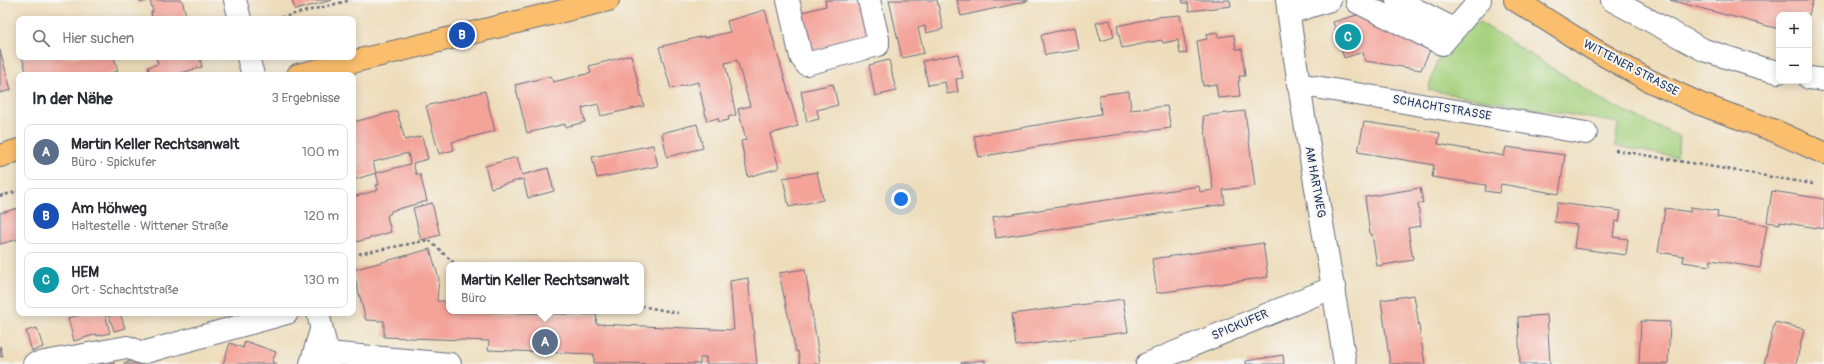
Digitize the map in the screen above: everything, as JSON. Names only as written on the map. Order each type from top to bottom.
[{"type":"main road","points":[[310,72],[608,0]]},
{"type":"main road","name":"WITTENER STRASSE","points":[[1515,0],[1593,49],[1648,80],[1700,104],[1775,131],[1824,153]]},
{"type":"main road","name":"WITTENER STRASSE","points":[[1775,131],[1824,135]]},
{"type":"main road","points":[[0,156],[16,151]]},
{"type":"street","points":[[235,0],[239,16]]},
{"type":"street","points":[[788,0],[801,57],[806,64],[878,45],[869,0]]},
{"type":"street","points":[[1288,6],[1330,0]]},
{"type":"street","points":[[1357,0],[1357,2],[1442,44],[1480,0]]},
{"type":"street","points":[[1397,0],[1454,29]]},
{"type":"street","points":[[1612,0],[1704,50],[1776,71]]},
{"type":"street","name":"AM HARTWEG","points":[[1288,6],[1298,84],[1334,286],[1345,364]]},
{"type":"street","points":[[249,60],[252,72]]},
{"type":"street","points":[[1812,78],[1824,80]]},
{"type":"street","name":"SCHACHTSTRASSE","points":[[1298,84],[1586,133]]},
{"type":"street","name":"SPICKUFER","points":[[1147,364],[1334,286]]},
{"type":"street","points":[[34,364],[127,348],[142,353],[276,316]]},
{"type":"street","points":[[320,320],[323,360],[450,364]]},
{"type":"path","points":[[287,16],[351,0]]},
{"type":"path","points":[[1615,150],[1813,184]]},
{"type":"path","points":[[0,196],[16,192]]},
{"type":"path","points":[[356,254],[429,240],[453,262]]},
{"type":"path","points":[[644,307],[678,313]]},
{"type":"green space","points":[[1472,22],[1481,23],[1605,102],[1680,137],[1676,157],[1615,146],[1618,123],[1428,90],[1437,62]]},
{"type":"building","points":[[139,0],[150,0],[140,3]]},
{"type":"building","points":[[150,0],[182,0],[186,16],[152,16],[151,12],[153,12]]},
{"type":"building","points":[[292,0],[332,0],[295,10]]},
{"type":"building","points":[[825,0],[860,0],[870,39],[809,54],[798,13],[826,6]]},
{"type":"building","points":[[889,0],[937,0],[943,29],[926,33],[925,26],[918,28],[924,53],[902,58]]},
{"type":"building","points":[[957,0],[1028,0],[1028,1],[961,16]]},
{"type":"building","points":[[1182,0],[1230,0],[1231,6],[1189,11],[1188,3],[1183,3]]},
{"type":"building","points":[[1360,0],[1413,0],[1431,48],[1421,70],[1365,61],[1363,52],[1344,58],[1333,22],[1364,13]]},
{"type":"building","points":[[1670,0],[1813,0],[1810,12],[1776,12],[1776,28]]},
{"type":"building","points":[[765,10],[798,126],[770,134],[779,168],[748,177],[741,141],[746,140],[738,109],[750,106],[737,60],[725,63],[736,115],[728,117],[729,120],[719,122],[718,118],[707,121],[698,82],[671,89],[659,47],[704,36],[704,38],[730,32],[727,21]]},
{"type":"building","points":[[1180,15],[1187,53],[1180,54],[1178,40],[1163,43],[1162,40],[1122,48],[1117,26],[1157,17]]},
{"type":"building","points":[[1110,20],[1114,37],[1101,41],[1096,23]]},
{"type":"building","points":[[1075,27],[1079,50],[1045,55],[1041,35]]},
{"type":"building","points":[[1217,32],[1218,37],[1234,35],[1236,49],[1242,49],[1245,76],[1239,76],[1240,81],[1238,81],[1240,96],[1218,98],[1216,84],[1203,86],[1197,41],[1207,39],[1206,34]]},
{"type":"building","points":[[0,50],[11,90],[0,93]]},
{"type":"building","points":[[958,54],[963,78],[956,79],[958,92],[947,94],[945,82],[928,85],[923,61]]},
{"type":"building","points":[[631,55],[644,106],[601,116],[598,104],[582,108],[585,122],[565,127],[565,124],[527,133],[515,85],[551,76],[553,82],[591,73],[589,66]]},
{"type":"building","points":[[23,60],[115,60],[118,71],[114,72],[26,72]]},
{"type":"building","points":[[157,60],[201,60],[202,67],[184,72],[149,72],[148,67],[158,64]]},
{"type":"building","points":[[889,60],[896,91],[875,96],[869,65]]},
{"type":"building","points":[[833,84],[838,105],[817,110],[819,119],[807,122],[801,91]]},
{"type":"building","points":[[485,91],[495,131],[452,142],[454,150],[439,154],[426,106]]},
{"type":"building","points":[[1129,91],[1131,110],[1167,106],[1171,128],[1076,140],[979,157],[974,136],[1101,114],[1099,95]]},
{"type":"building","points":[[397,111],[405,140],[422,136],[428,159],[413,163],[416,174],[420,174],[427,201],[391,211],[391,213],[387,216],[391,232],[356,242],[356,196],[378,190],[376,185],[379,185],[376,173],[356,179],[356,121]],"holes":[[[408,153],[410,164],[376,173],[373,162]]]},
{"type":"building","points":[[1245,111],[1255,186],[1223,190],[1225,204],[996,238],[993,217],[1199,186],[1200,192],[1213,190],[1203,116]]},
{"type":"building","points":[[1364,122],[1440,133],[1438,144],[1504,156],[1506,147],[1565,155],[1559,194],[1501,184],[1499,193],[1485,191],[1486,185],[1432,177],[1434,165],[1358,152]]},
{"type":"building","points":[[697,124],[703,148],[667,157],[662,133]]},
{"type":"building","points":[[653,145],[658,166],[597,178],[592,157]]},
{"type":"building","points":[[517,157],[522,175],[548,168],[554,191],[528,198],[523,179],[491,188],[485,166]]},
{"type":"building","points":[[817,172],[823,200],[789,207],[783,178]]},
{"type":"building","points":[[1420,188],[1423,203],[1418,204],[1421,226],[1408,228],[1413,260],[1377,266],[1372,234],[1370,234],[1365,197]]},
{"type":"building","points":[[1772,191],[1824,199],[1824,229],[1780,222],[1780,224],[1767,222]]},
{"type":"building","points":[[432,203],[440,235],[421,240],[413,208]]},
{"type":"building","points":[[1557,203],[1621,211],[1619,222],[1615,221],[1613,237],[1628,239],[1626,255],[1574,248],[1577,225],[1554,222]]},
{"type":"building","points":[[1691,207],[1718,211],[1717,217],[1767,225],[1760,268],[1711,260],[1710,266],[1683,262],[1684,256],[1658,252],[1665,208],[1690,212]]},
{"type":"building","points":[[16,209],[16,240],[0,244],[0,213]]},
{"type":"building","points":[[1263,243],[1268,277],[1157,293],[1152,259]]},
{"type":"building","points":[[430,249],[439,279],[437,301],[446,301],[446,314],[597,315],[596,324],[734,330],[730,281],[748,278],[757,364],[706,364],[706,357],[700,358],[700,364],[594,363],[594,354],[488,350],[489,341],[384,337],[384,321],[366,320],[356,282],[356,269]]},
{"type":"building","points":[[805,269],[820,364],[800,364],[779,273]]},
{"type":"building","points":[[1414,295],[1425,364],[1390,364],[1381,300]]},
{"type":"building","points":[[1123,299],[1128,332],[1016,346],[1012,314]]},
{"type":"building","points":[[1547,315],[1550,364],[1520,364],[1518,317]]},
{"type":"building","points":[[76,316],[106,316],[110,333],[97,336],[97,334],[74,341],[68,318]]},
{"type":"building","points":[[109,316],[121,316],[125,328],[114,331]]},
{"type":"building","points":[[1641,321],[1670,322],[1668,364],[1639,364]]},
{"type":"building","points":[[1775,322],[1804,329],[1796,364],[1764,364]]},
{"type":"building","points":[[37,328],[43,347],[32,351],[26,331]]},
{"type":"building","points":[[245,341],[276,352],[272,362],[277,364],[223,364],[230,343],[243,348]]},
{"type":"building","points":[[0,346],[3,356],[0,357]]},
{"type":"building","points":[[1283,355],[1284,364],[1246,364],[1246,361]]},
{"type":"building","points":[[112,356],[114,364],[80,364]]},
{"type":"building","points":[[140,359],[141,364],[124,364],[124,363]]},
{"type":"building","points":[[985,360],[985,364],[961,364],[961,363]]},
{"type":"place","name":"Am Höhweg","points":[[462,35]]},
{"type":"place","name":"HEM","points":[[1348,37]]},
{"type":"place","name":"Martin Keller Rechtsanwalt","points":[[545,342]]}]
